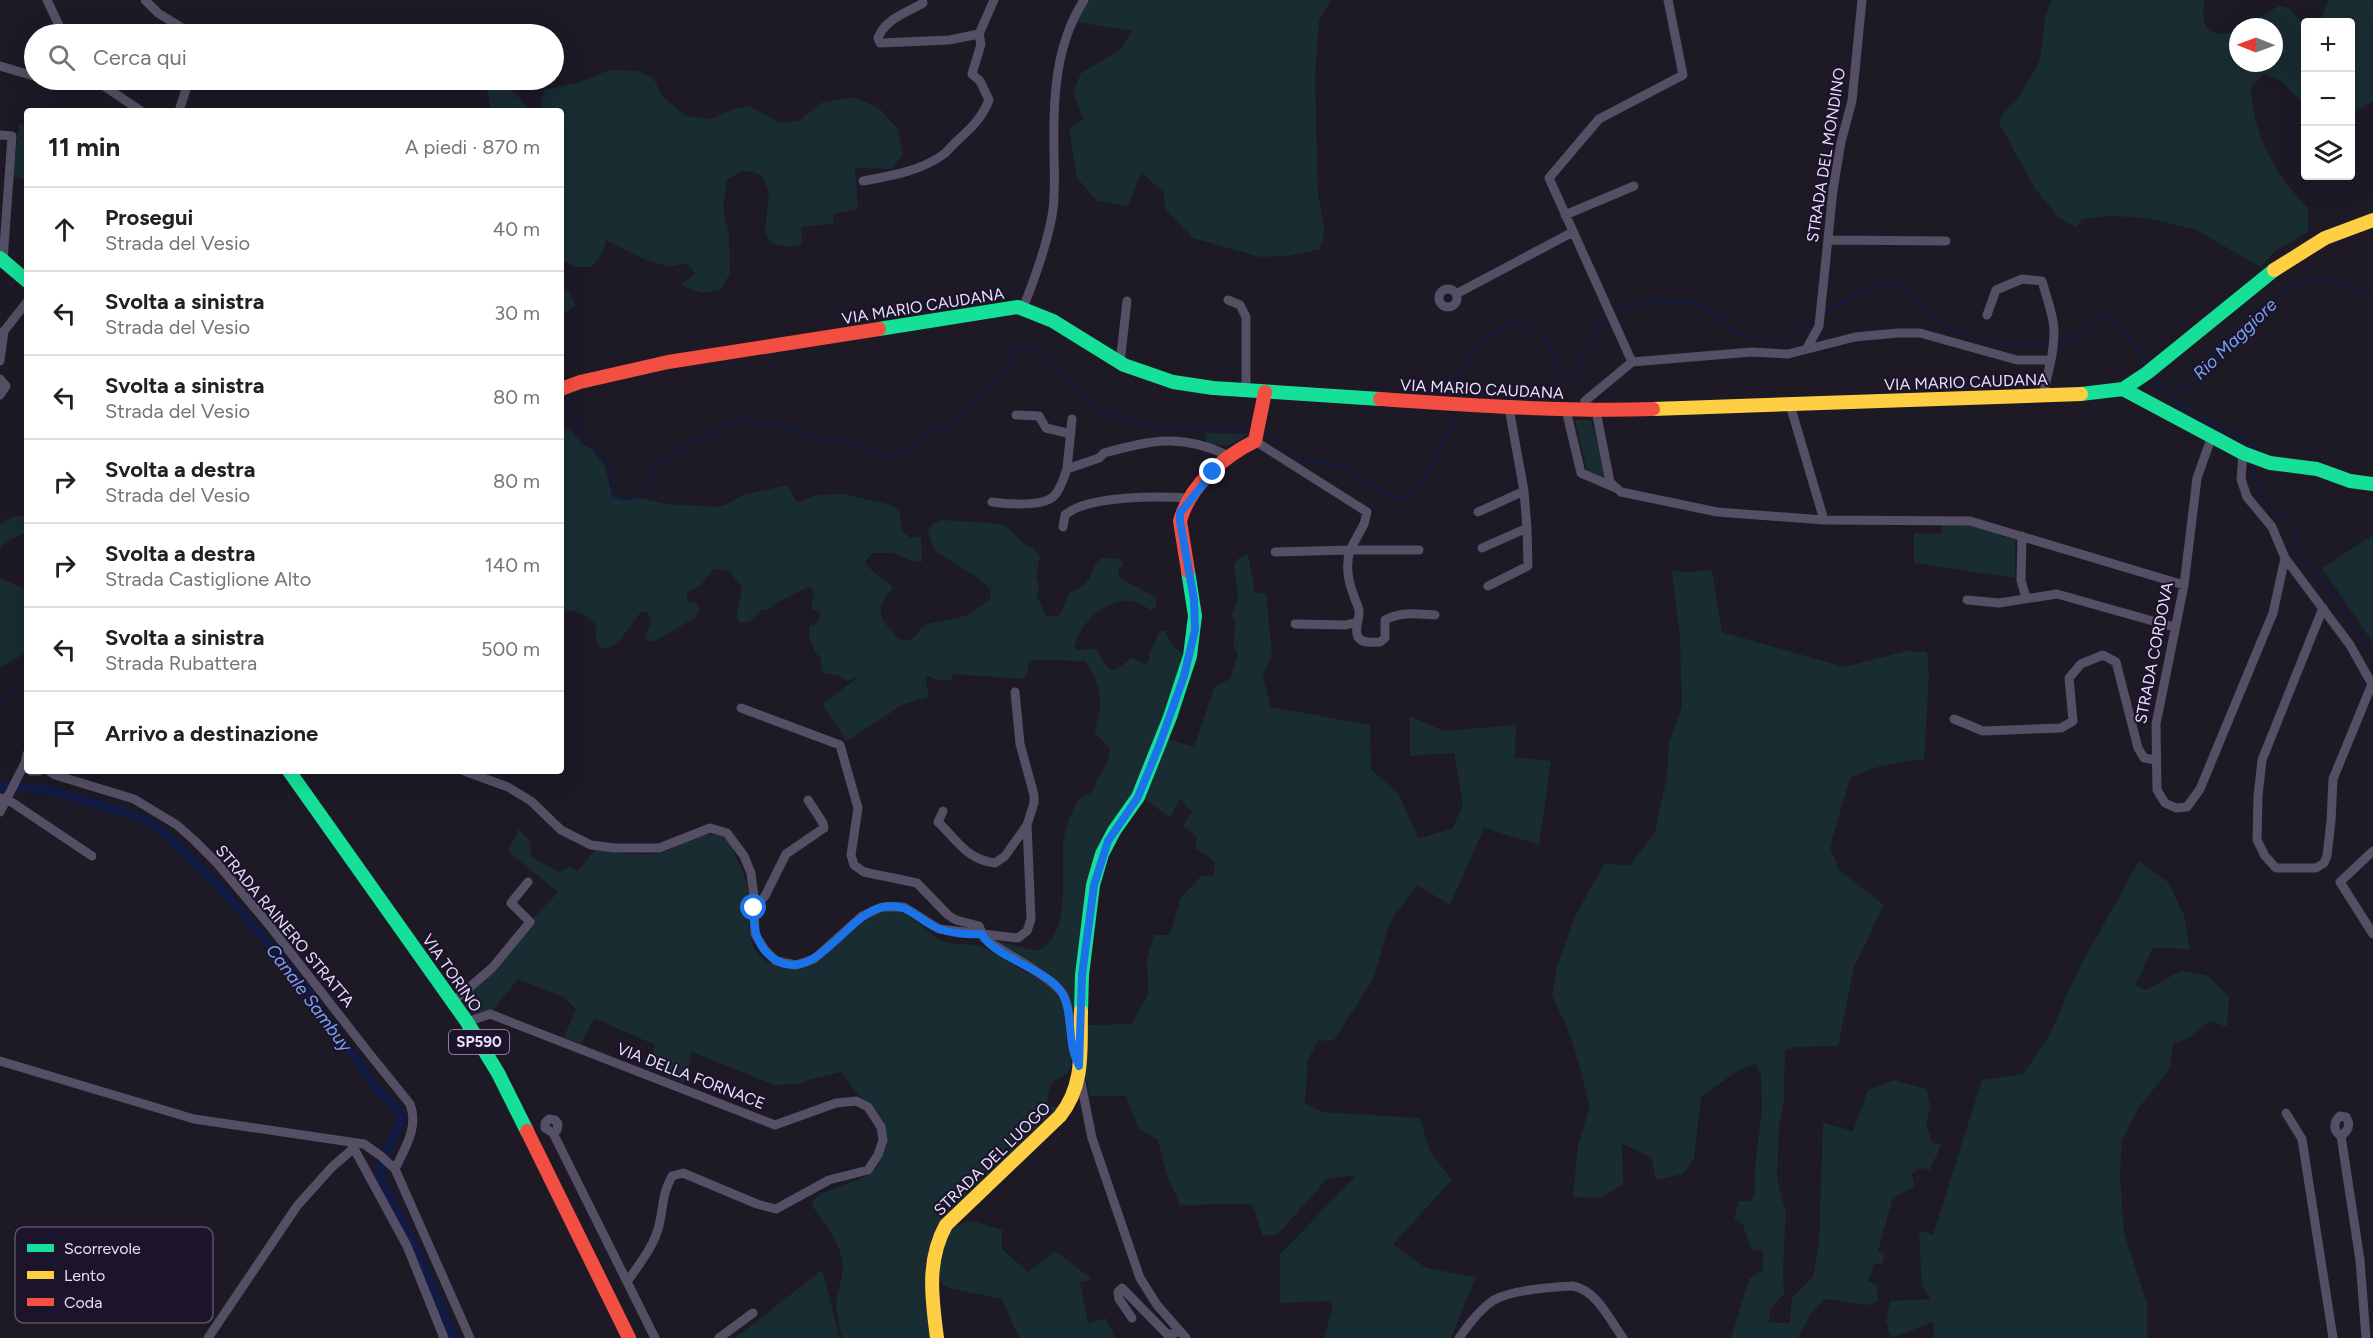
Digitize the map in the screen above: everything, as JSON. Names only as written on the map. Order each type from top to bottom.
[{"type":"main road","name":"VIA MARIO CAUDANA","points":[[564,388],[580,382],[668,362],[1002,309],[1023,308],[1040,315],[1120,363],[1151,377],[1170,383],[1246,391],[1589,411],[2100,393],[2123,390],[2274,270],[2325,238],[2373,220]]},
{"type":"main road","points":[[2,259],[24,278]]},
{"type":"main road","points":[[2123,390],[2270,463],[2318,470],[2350,481],[2373,484]]},
{"type":"main road","points":[[1191,498],[1229,456],[1257,433],[1264,392]]},
{"type":"main road","name":"STRADA DEL LUOGO","points":[[937,1338],[932,1300],[934,1257],[940,1234],[946,1225],[1060,1116],[1071,1102],[1079,1071],[1082,975],[1096,875],[1108,841],[1138,797],[1170,717],[1190,656],[1195,630],[1195,614],[1180,521],[1183,507],[1191,498]]},
{"type":"main road","name":"VIA TORINO","points":[[291,774],[467,1022],[498,1073],[629,1338]]},
{"type":"street","points":[[47,0],[58,24]]},
{"type":"street","points":[[145,0],[158,14],[175,24]]},
{"type":"street","points":[[863,181],[908,171],[944,154],[972,128],[983,114],[988,100],[986,90],[972,74],[981,44],[979,34],[994,0]]},
{"type":"street","points":[[1023,308],[1042,259],[1052,215],[1055,180],[1054,104],[1064,39],[1084,0]]},
{"type":"street","points":[[1632,362],[1549,178],[1599,119],[1683,75],[1668,0]]},
{"type":"street","name":"STRADA DEL MONDINO","points":[[1807,348],[1820,322],[1836,171],[1852,101],[1863,0]]},
{"type":"street","points":[[923,3],[889,22],[878,38],[880,43],[949,40],[979,34]]},
{"type":"street","points":[[0,66],[24,73]]},
{"type":"street","points":[[110,90],[137,108]]},
{"type":"street","points":[[180,108],[186,90]]},
{"type":"street","points":[[0,135],[12,136],[2,259]]},
{"type":"street","points":[[1565,215],[1634,186]]},
{"type":"street","points":[[1456,294],[1573,232]]},
{"type":"street","points":[[1828,240],[1946,241]]},
{"type":"street","points":[[1987,315],[1996,290],[2022,279],[2042,281],[2054,320],[2054,342],[2043,395]]},
{"type":"street","points":[[1228,300],[1240,305],[1246,317],[1246,391]]},
{"type":"street","points":[[1120,363],[1127,301]]},
{"type":"street","points":[[0,361],[4,330],[24,306]]},
{"type":"street","points":[[2051,360],[2017,360],[1920,333],[1898,333],[1855,337],[1788,354],[1752,352],[1632,362],[1585,401],[1610,482],[1621,492],[1717,512],[1824,520],[1970,521],[2184,585]]},
{"type":"street","points":[[0,379],[6,386],[0,395]]},
{"type":"street","points":[[1790,405],[1824,520]]},
{"type":"street","points":[[1488,586],[1528,566],[1524,491],[1509,408]]},
{"type":"street","points":[[1566,410],[1581,473],[1618,489]]},
{"type":"street","points":[[1016,415],[1039,416],[1046,428],[1071,434]]},
{"type":"street","points":[[992,502],[1005,504],[1045,501],[1054,496],[1067,469],[1072,419]]},
{"type":"street","points":[[1257,433],[1367,512],[1347,561],[1347,570],[1360,613],[1357,622],[1360,639],[1380,642],[1385,638],[1385,620],[1391,617],[1408,613],[1435,615]]},
{"type":"street","name":"STRADA CORDOVA","points":[[1954,719],[1983,731],[2061,728],[2073,721],[2069,678],[2081,664],[2103,655],[2116,662],[2138,748],[2144,758],[2156,760],[2156,724],[2184,585],[2197,478],[2212,436]]},
{"type":"street","points":[[1067,469],[1099,458],[1104,453],[1159,440],[1178,440],[1214,448],[1229,456]]},
{"type":"street","points":[[2250,455],[2241,479],[2247,497],[2272,527],[2285,558],[2323,608],[2350,645],[2372,685],[2333,780],[2331,821],[2327,856],[2324,863],[2316,868],[2276,868],[2265,856],[2257,840],[2262,760],[2323,608]]},
{"type":"street","points":[[1478,512],[1524,491]]},
{"type":"street","points":[[1063,527],[1065,515],[1072,508],[1087,503],[1141,497],[1191,498]]},
{"type":"street","points":[[1482,548],[1527,528]]},
{"type":"street","points":[[2022,536],[2021,580],[2026,598]]},
{"type":"street","points":[[1275,552],[1419,550]]},
{"type":"street","points":[[2156,760],[2157,790],[2165,803],[2176,808],[2187,807],[2200,789],[2259,650],[2273,613],[2285,558]]},
{"type":"street","points":[[1967,600],[1999,603],[2058,594],[2174,627]]},
{"type":"street","points":[[1295,624],[1346,625],[1357,622]]},
{"type":"street","points":[[943,811],[938,822],[980,861],[995,863],[1005,856],[1027,825],[1034,803],[1034,795],[1020,744],[1015,692]]},
{"type":"street","points":[[741,708],[840,745],[858,808],[851,855],[854,865],[864,872],[916,884],[948,915],[956,920],[979,926],[984,938],[1059,988],[1066,1004],[1072,1045],[1092,1138],[1140,1278],[1157,1305],[1183,1334]]},
{"type":"street","points":[[0,812],[6,797],[24,770]]},
{"type":"street","name":"STRADA RAINERO STRATTA","points":[[54,774],[134,799],[151,808],[177,825],[222,869],[410,1104],[414,1114],[411,1134],[395,1169]]},
{"type":"street","points":[[472,774],[508,787],[531,801],[561,830],[591,845],[614,848],[659,848],[710,828],[727,834],[744,856],[751,873],[755,934],[765,950],[776,961],[796,965],[814,959],[862,916],[882,907],[904,906],[939,929],[1018,938],[1027,932],[1032,910],[1027,825]]},
{"type":"street","points":[[6,797],[92,856]]},
{"type":"street","points":[[754,908],[765,896],[789,850],[824,828],[808,800]]},
{"type":"street","points":[[2373,851],[2340,882],[2373,934]]},
{"type":"street","points":[[455,1006],[458,998],[492,968],[530,922],[511,903],[528,882]]},
{"type":"street","name":"VIA DELLA FORNACE","points":[[467,1022],[490,1014],[775,1125],[836,1102],[856,1101],[868,1107],[881,1126],[883,1140],[878,1155],[868,1170],[830,1180],[776,1209],[757,1204],[683,1173],[672,1176],[663,1194],[660,1222],[651,1246],[627,1282]]},
{"type":"street","points":[[0,1061],[194,1119],[364,1144],[395,1169],[470,1338]]},
{"type":"street","points":[[2286,1113],[2302,1139],[2333,1338]]},
{"type":"street","points":[[553,1133],[655,1338]]},
{"type":"street","points":[[2341,1136],[2360,1260],[2366,1338]]},
{"type":"street","points":[[208,1338],[302,1200],[352,1144]]},
{"type":"street","points":[[352,1144],[407,1246],[444,1338]]},
{"type":"street","points":[[1459,1338],[1495,1299],[1506,1295],[1573,1286],[1581,1287],[1594,1298],[1623,1338]]},
{"type":"street","points":[[1132,1318],[1119,1299],[1118,1292],[1122,1288],[1167,1334],[1183,1334]]},
{"type":"street","points":[[719,1338],[753,1312]]},
{"type":"shaded area","points":[[1087,0],[1331,0],[1319,21],[1315,76],[1318,195],[1325,231],[1320,249],[1288,256],[1260,257],[1193,238],[1165,209],[1164,193],[1141,172],[1128,206],[1097,201],[1077,178],[1069,129],[1083,119],[1073,93],[1081,73],[1119,51],[1132,31],[1076,22]]},
{"type":"shaded area","points":[[2051,0],[2204,0],[2204,18],[2209,29],[2220,34],[2229,33],[2229,72],[2283,72],[2283,18],[2258,18],[2279,6],[2289,8],[2301,22],[2301,101],[2282,81],[2264,74],[2251,88],[2261,138],[2285,182],[2308,208],[2308,232],[2275,251],[2261,267],[2194,229],[2147,218],[2112,216],[2082,219],[2076,227],[2059,218],[2036,190],[1999,123],[2003,113],[2017,100],[2040,60],[2045,18]]},
{"type":"shaded area","points":[[2328,0],[2373,0],[2373,101],[2355,112],[2355,18],[2321,18]]},
{"type":"shaded area","points":[[609,70],[636,71],[653,77],[662,96],[686,116],[711,119],[733,109],[750,106],[780,123],[799,121],[821,103],[855,97],[880,109],[897,128],[903,154],[892,169],[855,168],[858,209],[833,214],[834,223],[801,227],[802,245],[789,247],[771,243],[765,232],[769,191],[762,176],[754,172],[741,171],[727,180],[723,208],[729,236],[730,273],[721,290],[701,293],[681,285],[695,273],[687,263],[670,267],[646,260],[606,240],[602,253],[592,267],[574,267],[564,261],[564,108],[541,108],[544,90],[564,90],[564,86],[578,83]]},
{"type":"shaded area","points":[[488,90],[511,90],[527,108],[491,108]]},
{"type":"shaded area","points":[[19,124],[24,125],[24,179],[13,176]]},
{"type":"shaded area","points":[[564,290],[571,294],[575,307],[564,312]]},
{"type":"shaded area","points":[[1575,420],[1591,420],[1607,479],[1587,472]]},
{"type":"shaded area","points":[[564,428],[570,429],[583,445],[592,449],[605,466],[612,496],[621,500],[640,498],[666,504],[716,507],[725,505],[743,495],[787,485],[797,502],[814,495],[844,494],[892,505],[899,512],[903,532],[911,538],[921,536],[922,562],[912,561],[893,553],[872,553],[865,562],[871,570],[893,587],[884,600],[881,614],[897,638],[906,641],[915,637],[920,629],[928,624],[965,616],[990,600],[991,589],[934,550],[928,532],[933,523],[942,520],[1001,524],[1010,529],[1040,556],[1036,576],[1039,585],[1037,597],[1046,615],[1056,617],[1063,609],[1070,593],[1086,583],[1099,560],[1119,559],[1123,563],[1118,572],[1119,577],[1156,598],[1156,608],[1151,610],[1129,601],[1110,605],[1087,622],[1074,647],[1078,650],[1096,650],[1108,668],[1112,670],[1132,658],[1145,664],[1149,661],[1149,651],[1155,644],[1157,635],[1160,631],[1165,631],[1172,645],[1183,654],[1184,659],[1175,691],[1132,798],[1100,846],[1076,1011],[1072,1008],[1066,990],[1048,973],[993,940],[1036,951],[1047,944],[1060,920],[1063,845],[1066,828],[1078,801],[1094,789],[1107,763],[1110,748],[1095,733],[1100,697],[1085,661],[1034,660],[1029,662],[1026,676],[1022,679],[952,674],[951,681],[933,679],[932,676],[925,677],[929,697],[904,704],[847,741],[822,704],[860,676],[848,681],[839,676],[824,673],[821,669],[821,659],[815,652],[809,636],[809,626],[820,618],[820,613],[811,608],[814,594],[808,587],[776,603],[768,610],[763,609],[750,621],[741,623],[737,615],[741,586],[729,571],[713,569],[701,585],[687,592],[687,602],[695,603],[699,607],[696,617],[654,642],[645,639],[651,621],[647,612],[642,611],[620,640],[602,649],[596,642],[594,623],[586,616],[565,611]]},
{"type":"shaded area","points":[[1205,433],[1249,434],[1230,445],[1206,445]]},
{"type":"shaded area","points":[[13,516],[24,517],[24,533],[6,542],[0,549],[0,525]]},
{"type":"shaded area","points":[[1942,525],[1971,525],[2015,540],[2015,578],[1914,563],[1914,533],[1942,534]]},
{"type":"shaded area","points":[[2373,535],[2373,643],[2322,568]]},
{"type":"shaded area","points":[[1248,554],[1255,592],[1266,594],[1272,654],[1263,677],[1271,707],[1370,725],[1371,769],[1399,795],[1418,838],[1452,829],[1463,804],[1454,753],[1410,756],[1410,716],[1444,731],[1516,725],[1515,757],[1551,761],[1539,845],[1484,828],[1450,905],[1417,885],[1389,924],[1374,978],[1334,1040],[1318,1041],[1308,1060],[1305,1104],[1323,1112],[1420,1118],[1430,1152],[1452,1180],[1393,1244],[1426,1268],[1476,1277],[1451,1338],[1324,1338],[1333,1307],[1328,1301],[1280,1303],[1280,1254],[1357,1175],[1327,1179],[1278,1234],[1263,1236],[1252,1204],[1180,1205],[1167,1175],[1158,1140],[1138,1128],[1126,1096],[1090,1096],[1084,1071],[1087,1025],[1131,1024],[1148,995],[1147,958],[1154,935],[1170,935],[1181,897],[1201,876],[1214,875],[1215,862],[1195,848],[1197,837],[1183,826],[1192,812],[1180,798],[1170,818],[1145,799],[1167,739],[1194,747],[1215,686],[1230,679],[1238,653],[1233,645],[1236,621],[1232,616],[1238,596],[1234,564],[1240,557]]},
{"type":"shaded area","points":[[1672,570],[1712,571],[1722,632],[1844,667],[1906,651],[1927,652],[1929,676],[1924,760],[1886,765],[1850,778],[1830,847],[1839,870],[1884,905],[1854,967],[1838,1046],[1795,1047],[1785,1051],[1784,1100],[1779,1126],[1777,1178],[1786,1213],[1784,1294],[1770,1310],[1769,1323],[1790,1323],[1792,1298],[1813,1277],[1819,1244],[1823,1123],[1853,1131],[1868,1090],[1894,1080],[1926,1089],[1931,1107],[1926,1123],[1932,1142],[1941,1145],[1930,1170],[1920,1168],[1912,1174],[1915,1187],[1893,1197],[1878,1251],[1885,1254],[1882,1264],[1874,1264],[1868,1281],[1878,1286],[1877,1301],[1869,1305],[1825,1299],[1811,1313],[1798,1338],[1731,1338],[1749,1279],[1763,1270],[1763,1252],[1751,1249],[1743,1225],[1734,1218],[1739,1201],[1751,1201],[1755,1193],[1755,1167],[1762,1110],[1761,1075],[1755,1064],[1736,1072],[1701,1097],[1694,1159],[1683,1174],[1656,1180],[1651,1157],[1622,1144],[1623,1184],[1600,1198],[1573,1197],[1578,1145],[1590,1106],[1571,1037],[1552,995],[1557,967],[1575,916],[1604,864],[1630,865],[1655,832],[1667,775],[1669,742],[1682,707],[1680,638]]},
{"type":"shaded area","points":[[0,578],[24,589],[24,654],[0,668]]},
{"type":"shaded area","points":[[519,829],[530,842],[531,857],[559,872],[569,867],[578,871],[595,850],[647,855],[670,850],[704,835],[718,835],[724,838],[732,848],[746,882],[751,939],[761,958],[771,964],[785,968],[800,968],[812,964],[866,918],[890,910],[908,915],[929,933],[946,942],[977,946],[990,951],[1050,985],[1055,991],[1063,1007],[1071,1061],[1066,1075],[1051,1086],[1048,1103],[1064,1109],[943,1222],[934,1234],[928,1254],[926,1278],[931,1338],[842,1338],[837,1297],[842,1274],[842,1260],[834,1239],[813,1207],[812,1201],[822,1193],[865,1177],[875,1170],[882,1158],[886,1142],[885,1125],[875,1108],[859,1096],[841,1072],[800,1084],[774,1085],[692,1052],[684,1083],[648,1068],[655,1045],[594,1018],[581,1044],[564,1037],[576,1009],[563,997],[518,979],[490,1014],[461,1014],[457,998],[558,892],[508,850]]},
{"type":"shaded area","points":[[2139,861],[2168,882],[2184,915],[2190,949],[2153,948],[2135,985],[2146,990],[2182,970],[2208,976],[2229,997],[2227,1027],[2210,1021],[2189,1038],[2173,1044],[2170,1068],[2138,1109],[2122,1141],[2120,1174],[2124,1233],[2147,1303],[2147,1338],[1934,1338],[1933,1322],[1891,1338],[1886,1321],[1890,1301],[1930,1299],[1922,1285],[1919,1230],[1933,1235],[1982,1080],[2023,1074],[2049,1036],[2078,970]]},
{"type":"shaded area","points":[[973,1221],[1002,1230],[1002,1249],[1028,1272],[1055,1251],[1092,1279],[1080,1282],[1088,1323],[1106,1318],[1115,1338],[1019,1338],[1002,1299],[949,1288],[938,1281],[937,1257],[947,1228]]},
{"type":"shaded area","points":[[822,1270],[840,1338],[735,1338]]},
{"type":"waterway","name":"Rio Maggiore","points":[[2169,394],[2189,382],[2250,320],[2291,289],[2319,280],[2356,292],[2373,291]]},
{"type":"waterway","points":[[1824,314],[1866,289],[1881,284],[1891,284],[1905,290],[1936,320],[1963,333],[2007,342],[2052,343]]},
{"type":"waterway","points":[[1614,312],[1621,308],[1654,301],[1700,304],[1738,333],[1775,342],[1791,338],[1816,318]]},
{"type":"waterway","points":[[2058,342],[2076,334],[2101,313],[2128,335],[2148,366]]},
{"type":"waterway","points":[[1457,397],[1459,379],[1464,369],[1477,349],[1495,331],[1516,323],[1533,328],[1544,339],[1561,374],[1571,377],[1582,363],[1597,329],[1609,316]]},
{"type":"waterway","points":[[565,393],[577,423],[612,469],[616,496],[624,499],[635,497],[650,481],[655,470],[683,446],[734,422],[747,420],[776,424],[822,439],[846,442],[876,454],[895,454],[934,431],[950,427],[958,421],[993,385],[1019,348],[1028,345],[1045,353],[1092,405],[1117,418],[1152,427],[1254,429]]},
{"type":"waterway","points":[[2152,374],[2179,404],[2205,421],[2246,441],[2253,450]]},
{"type":"waterway","points":[[1262,431],[1298,456],[1311,461],[1340,465],[1354,471],[1373,488],[1400,499],[1421,487],[1454,422],[1455,409]]},
{"type":"waterway","points":[[2253,462],[2254,477],[2258,487],[2274,511],[2284,516],[2293,529],[2298,546],[2373,654]]},
{"type":"waterway","points":[[0,703],[24,683]]},
{"type":"waterway","name":"Canale Sambuy","points":[[0,786],[61,793],[147,820],[218,885],[279,956],[306,989],[376,1088],[401,1114],[401,1121],[380,1166],[381,1179],[420,1256],[454,1338]]},
{"type":"traffic: fast","points":[[0,258],[24,278]]},
{"type":"traffic: fast","points":[[2081,394],[2123,389],[2147,373],[2274,270]]},
{"type":"traffic: fast","points":[[879,329],[1018,307],[1053,321],[1124,365],[1173,382],[1213,388],[1380,399]]},
{"type":"traffic: fast","points":[[2123,389],[2243,453],[2270,463],[2317,469],[2350,481],[2373,484]]},
{"type":"traffic: fast","points":[[1081,1011],[1082,975],[1093,885],[1102,854],[1114,831],[1138,797],[1170,717],[1190,656],[1195,616],[1188,571]]},
{"type":"traffic: fast","points":[[291,774],[467,1022],[498,1073],[527,1131]]},
{"type":"traffic: slow","points":[[2274,270],[2325,238],[2373,220]]},
{"type":"traffic: slow","points":[[1653,409],[2081,394]]},
{"type":"traffic: slow","points":[[937,1338],[933,1309],[933,1266],[935,1252],[946,1225],[1060,1116],[1068,1104],[1074,1092],[1080,1066],[1081,1011]]},
{"type":"traffic: jam","points":[[564,388],[580,382],[668,362],[879,329]]},
{"type":"traffic: jam","points":[[1188,571],[1180,521],[1185,508],[1191,496],[1209,473],[1231,455],[1255,441],[1265,392]]},
{"type":"traffic: jam","points":[[1380,399],[1551,409],[1653,409]]},
{"type":"traffic: jam","points":[[527,1131],[629,1338]]},
{"type":"route","points":[[754,908],[755,934],[765,950],[776,961],[796,965],[814,959],[862,916],[882,907],[904,906],[939,929],[982,934],[1002,951],[1059,988],[1064,995],[1072,1045],[1079,1066],[1082,975],[1094,885],[1108,841],[1138,797],[1170,717],[1190,656],[1195,630],[1194,600],[1180,513],[1213,472]]}]
